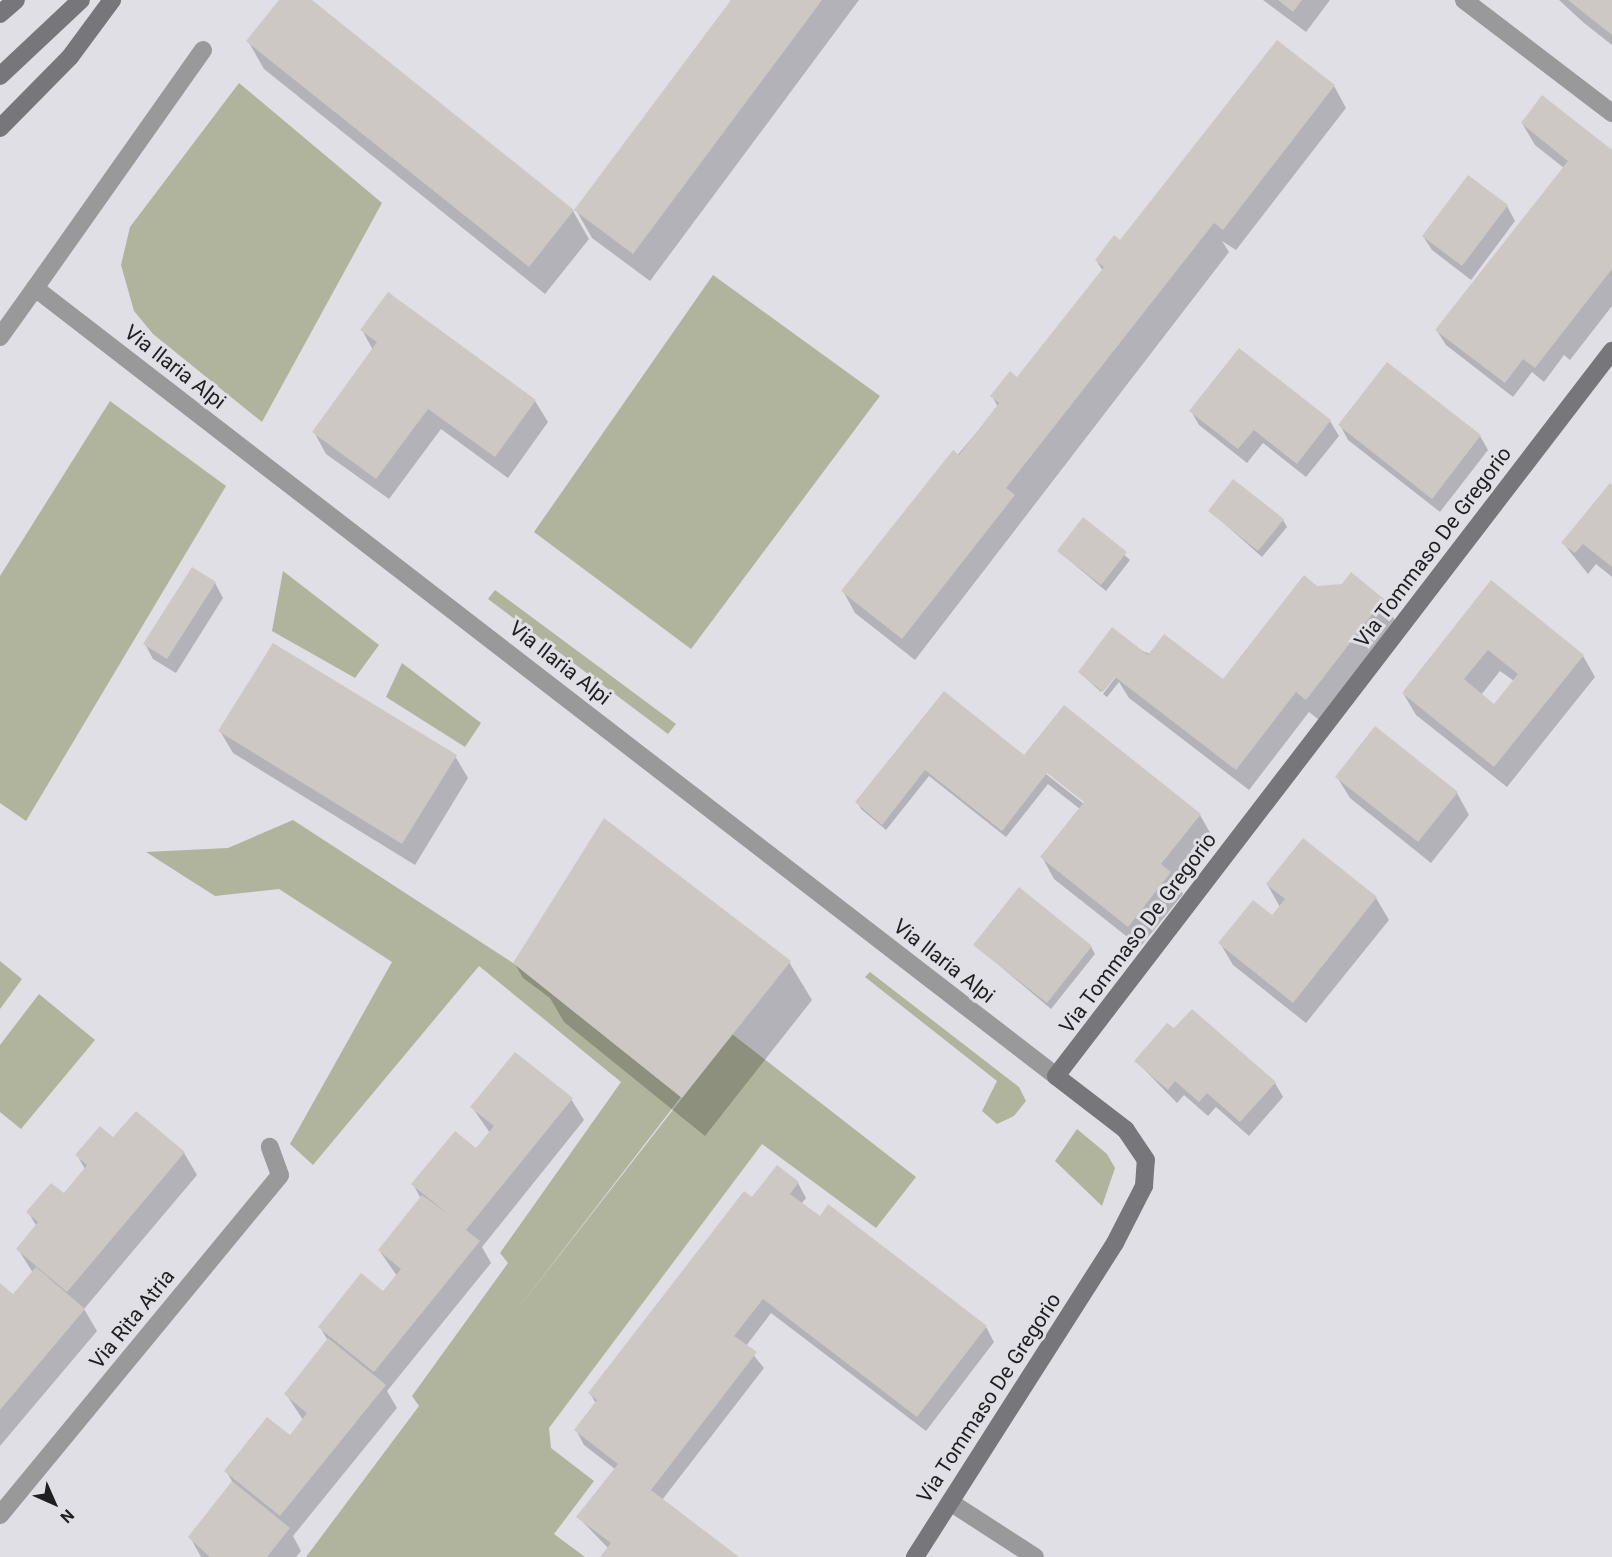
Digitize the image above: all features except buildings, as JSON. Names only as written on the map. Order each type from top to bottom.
[{"type":"street","points":[[0,14],[16,0]]},
{"type":"street","points":[[0,76],[81,0]]},
{"type":"street","points":[[0,128],[70,57],[112,0]]},
{"type":"street","points":[[1464,0],[1612,113]]},
{"type":"street","points":[[0,337],[203,50]]},
{"type":"street","name":"Via Ilaria Alpi","points":[[35,288],[1056,1076]]},
{"type":"street","name":"Via Tommaso De Gregorio","points":[[915,1557],[1115,1243],[1144,1186],[1146,1160],[1126,1130],[1056,1076],[1612,351]]},
{"type":"street","name":"Via Rita Atria","points":[[0,1515],[280,1175],[270,1147]]},
{"type":"street","points":[[950,1502],[1035,1557]]},
{"type":"green space","points":[[239,83],[382,203],[262,422],[153,334],[134,311],[121,265],[130,227]]},
{"type":"green space","points":[[713,275],[880,396],[691,649],[534,532]]},
{"type":"green space","points":[[110,401],[226,486],[26,821],[0,803],[0,576]]},
{"type":"green space","points":[[283,571],[379,645],[355,678],[272,631]]},
{"type":"green space","points":[[495,590],[676,724],[668,734],[488,599]]},
{"type":"green space","points":[[402,663],[481,723],[465,747],[386,697]]},
{"type":"green space","points":[[293,820],[513,963],[681,1097],[513,1315],[732,1034],[916,1177],[876,1228],[762,1144],[549,1428],[551,1448],[594,1481],[554,1534],[585,1557],[306,1557],[419,1406],[412,1396],[508,1263],[500,1253],[621,1082],[479,966],[313,1165],[290,1144],[392,962],[279,889],[215,896],[146,852],[228,848]]},
{"type":"green space","points":[[0,961],[22,979],[0,1009]]},
{"type":"green space","points":[[870,972],[1019,1087],[1026,1101],[1014,1116],[997,1124],[982,1111],[997,1081],[865,977]]},
{"type":"green space","points":[[39,994],[95,1040],[21,1129],[0,1112],[0,1045]]},
{"type":"green space","points":[[1077,1129],[1107,1154],[1115,1168],[1102,1206],[1055,1161]]}]
